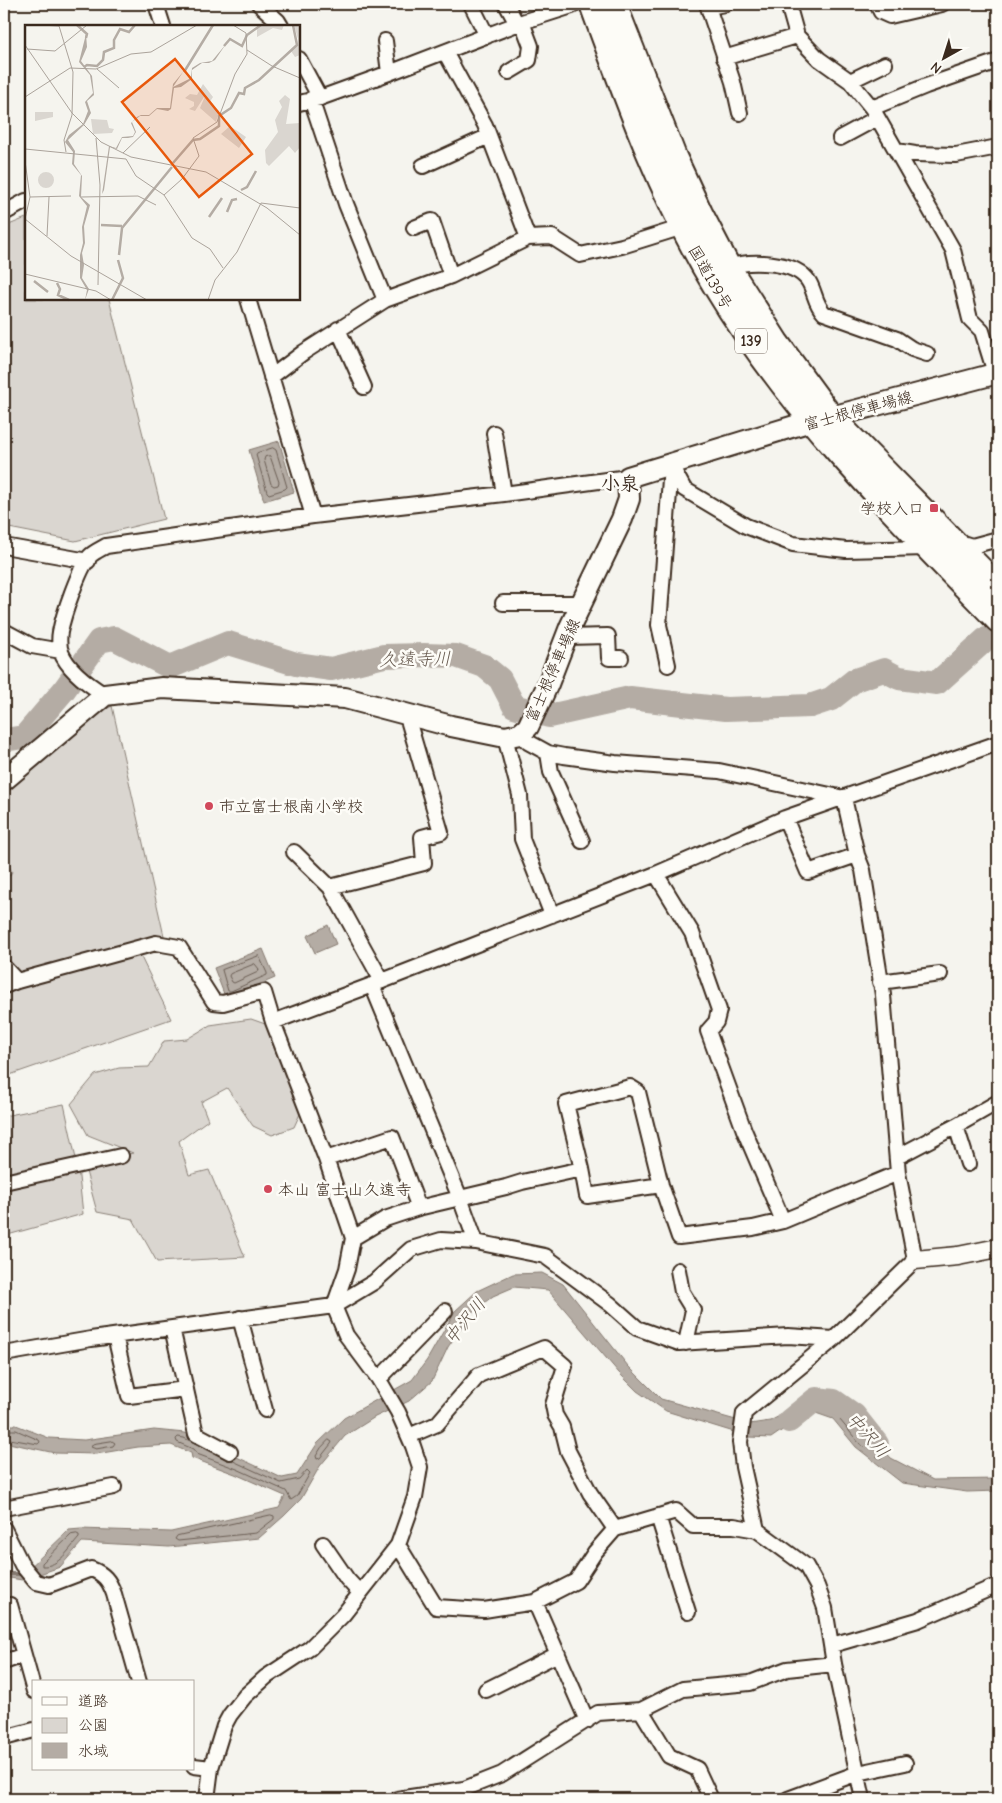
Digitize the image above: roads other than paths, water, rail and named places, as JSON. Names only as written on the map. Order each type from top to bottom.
[{"type":"highway","name":"国道139号","points":[[614,4],[674,157],[700,213],[728,268],[776,342],[821,419],[927,548],[998,620]]},
{"type":"highway","name":"国道139号","points":[[582,5],[682,227],[716,287],[759,353],[821,419],[998,587]]},
{"type":"main road","name":"富士根停車場線","points":[[518,733],[548,684],[566,637],[622,519],[629,499],[628,477],[821,419],[997,373]]},
{"type":"main road","points":[[4,780],[99,691],[162,688],[345,698],[451,726],[518,733]]},
{"type":"street","points":[[156,4],[164,25]]},
{"type":"street","points":[[259,4],[278,21],[280,25]]},
{"type":"street","points":[[471,4],[487,36]]},
{"type":"street","points":[[506,4],[531,46],[529,60],[509,72]]},
{"type":"street","points":[[725,4],[708,8],[733,82],[740,113]]},
{"type":"street","points":[[788,4],[797,36],[819,59],[850,81],[874,113],[897,151],[953,250],[970,319],[982,331],[997,373]]},
{"type":"street","points":[[876,4],[881,12],[890,16],[942,4]]},
{"type":"street","points":[[310,100],[445,52],[519,23],[582,5]]},
{"type":"street","points":[[724,58],[797,36]]},
{"type":"street","points":[[385,41],[388,73]]},
{"type":"street","points":[[445,52],[485,125],[528,238]]},
{"type":"street","points":[[840,138],[874,113],[926,86],[998,61]]},
{"type":"street","points":[[300,64],[310,100],[346,204],[386,300]]},
{"type":"street","points":[[850,81],[886,64]]},
{"type":"street","points":[[423,166],[489,136]]},
{"type":"street","points":[[897,151],[915,154],[956,155],[998,147]]},
{"type":"street","points":[[4,213],[25,202]]},
{"type":"street","points":[[414,228],[432,222],[451,276]]},
{"type":"street","points":[[271,376],[338,329],[386,300],[451,276],[528,238],[552,237],[580,255],[622,246],[682,227]]},
{"type":"street","points":[[728,268],[738,264],[758,263],[791,267],[802,273],[809,282],[818,307],[824,313],[897,339],[912,349],[927,354]]},
{"type":"street","points":[[248,300],[313,516]]},
{"type":"street","points":[[338,329],[364,387]]},
{"type":"street","points":[[494,433],[504,494]]},
{"type":"street","points":[[671,465],[684,489],[746,526],[793,544],[846,550],[927,548]]},
{"type":"street","points":[[668,665],[659,625],[671,465]]},
{"type":"street","points":[[99,691],[69,665],[61,651],[59,634],[65,613],[90,556],[106,546],[313,516],[504,494],[628,477]]},
{"type":"street","points":[[949,539],[972,546],[998,539]]},
{"type":"street","points":[[4,546],[88,560]]},
{"type":"street","points":[[503,603],[582,603]]},
{"type":"street","points":[[4,631],[32,646],[61,651]]},
{"type":"street","points":[[566,637],[608,636],[609,658],[621,658]]},
{"type":"street","points":[[330,887],[424,863],[422,837],[441,832],[406,713]]},
{"type":"street","points":[[518,733],[528,742],[548,753],[615,764],[719,771],[844,798]]},
{"type":"street","points":[[518,733],[522,838],[552,915]]},
{"type":"street","points":[[273,1022],[656,874],[785,818],[997,741]]},
{"type":"street","points":[[548,753],[551,772],[582,842]]},
{"type":"street","points":[[844,798],[856,854],[863,870],[880,982],[898,1173],[915,1260]]},
{"type":"street","points":[[785,818],[808,872],[856,854]]},
{"type":"street","points":[[294,852],[330,887],[377,983],[476,1242]]},
{"type":"street","points":[[656,874],[692,933],[719,1010],[716,1022],[708,1031],[744,1130],[782,1221]]},
{"type":"street","points":[[4,967],[10,983],[156,943],[179,947],[214,1002],[223,1003],[264,992],[273,1022],[326,1159],[353,1238],[347,1269],[334,1306],[346,1335],[381,1384],[398,1412],[420,1467],[415,1497],[398,1545],[343,1615],[310,1648],[266,1677],[245,1696],[224,1726],[211,1768],[207,1799]]},
{"type":"street","points":[[880,982],[940,974]]},
{"type":"street","points":[[661,1185],[587,1196],[566,1104],[630,1087],[638,1092],[661,1185],[679,1237],[753,1228],[782,1221],[898,1173]]},
{"type":"street","points":[[897,1157],[998,1102]]},
{"type":"street","points":[[956,1126],[968,1164]]},
{"type":"street","points":[[326,1159],[392,1137],[419,1208]]},
{"type":"street","points":[[4,1182],[121,1156]]},
{"type":"street","points":[[353,1238],[385,1219],[419,1208],[582,1169]]},
{"type":"street","points":[[4,1354],[115,1336],[334,1306],[374,1282],[411,1249],[441,1240],[476,1242],[545,1256],[610,1304],[637,1328],[680,1343],[788,1336],[834,1339]]},
{"type":"street","points":[[757,1530],[740,1445],[744,1413],[834,1339],[915,1260],[958,1256],[998,1248]]},
{"type":"street","points":[[678,1270],[682,1292],[693,1310],[686,1343]]},
{"type":"street","points":[[381,1384],[445,1311]]},
{"type":"street","points":[[240,1318],[265,1410]]},
{"type":"street","points":[[172,1328],[196,1434],[230,1452]]},
{"type":"street","points":[[115,1336],[129,1396],[186,1390]]},
{"type":"street","points":[[409,1436],[437,1424],[479,1375],[544,1348],[566,1366],[554,1405],[555,1415],[562,1427],[568,1451],[590,1493],[615,1529]]},
{"type":"street","points":[[4,1508],[114,1487]]},
{"type":"street","points":[[398,1545],[436,1607],[484,1610],[535,1602],[576,1581],[595,1552],[615,1529],[658,1516],[676,1511],[693,1526],[734,1526],[757,1530],[806,1566],[816,1586],[824,1608],[863,1799]]},
{"type":"street","points":[[658,1516],[688,1612]]},
{"type":"street","points":[[4,1529],[22,1565],[36,1582],[49,1585],[91,1569],[102,1574],[110,1582],[138,1680]]},
{"type":"street","points":[[323,1544],[347,1579],[360,1593]]},
{"type":"street","points":[[832,1645],[918,1620],[998,1585]]},
{"type":"street","points":[[535,1602],[587,1721]]},
{"type":"street","points":[[10,1605],[32,1684]]},
{"type":"street","points":[[486,1690],[558,1654]]},
{"type":"street","points":[[4,1662],[24,1655]]},
{"type":"street","points":[[397,1799],[464,1789],[502,1774],[598,1713],[641,1710],[683,1688],[750,1684],[787,1669],[834,1664]]},
{"type":"street","points":[[641,1710],[669,1756],[698,1769],[711,1799]]},
{"type":"street","points":[[4,1738],[32,1731]]},
{"type":"street","points":[[788,1799],[858,1773],[905,1762]]},
{"type":"street","points":[[195,1766],[211,1768]]},
{"type":"water","points":[[279,441],[294,492],[264,501],[249,450]]},
{"type":"water","points":[[328,925],[336,944],[315,953],[307,936]]},
{"type":"water","points":[[263,949],[275,978],[226,999],[214,968]]},
{"type":"water","points":[[542,1273],[563,1284],[628,1366],[661,1399],[750,1424],[770,1421],[810,1400],[826,1400],[856,1418],[891,1458],[933,1480],[998,1479],[998,1491],[967,1492],[902,1483],[856,1447],[833,1419],[810,1411],[771,1438],[750,1437],[666,1411],[637,1391],[619,1373],[548,1290],[514,1287],[493,1296],[471,1313],[448,1347],[432,1381],[409,1401],[375,1417],[345,1436],[320,1466],[301,1499],[259,1538],[169,1547],[82,1542],[60,1567],[22,1580],[4,1577],[4,1575],[22,1575],[69,1530],[171,1532],[279,1508],[285,1496],[192,1458],[191,1453],[171,1445],[138,1447],[96,1454],[55,1453],[4,1442],[4,1425],[16,1425],[49,1438],[84,1440],[154,1430],[185,1433],[282,1478],[297,1475],[317,1444],[344,1418],[412,1380],[427,1360],[455,1311],[477,1291],[513,1274]]},
{"type":"waterway","name":"久遠寺川","points":[[4,740],[24,737],[64,690],[99,641],[114,638],[170,667],[228,643],[296,664],[331,669],[384,656],[456,656],[484,666],[500,679],[514,706],[549,716],[630,698],[726,709],[810,706],[831,699],[855,680],[884,670],[899,678],[937,683],[986,639]]},
{"type":"waterway","name":"中沢川","points":[[789,1421],[816,1399],[834,1401],[854,1415],[877,1444]]},
{"type":"waterway","points":[[4,1574],[24,1574]]},
{"type":"place","name":"学校入口","points":[[934,508]]},
{"type":"place","name":"市立富士根南小学校","points":[[209,806]]},
{"type":"place","name":"本山 富士山久遠寺","points":[[268,1189]]},
{"type":"district","name":"小泉","points":[[620,483]]}]
